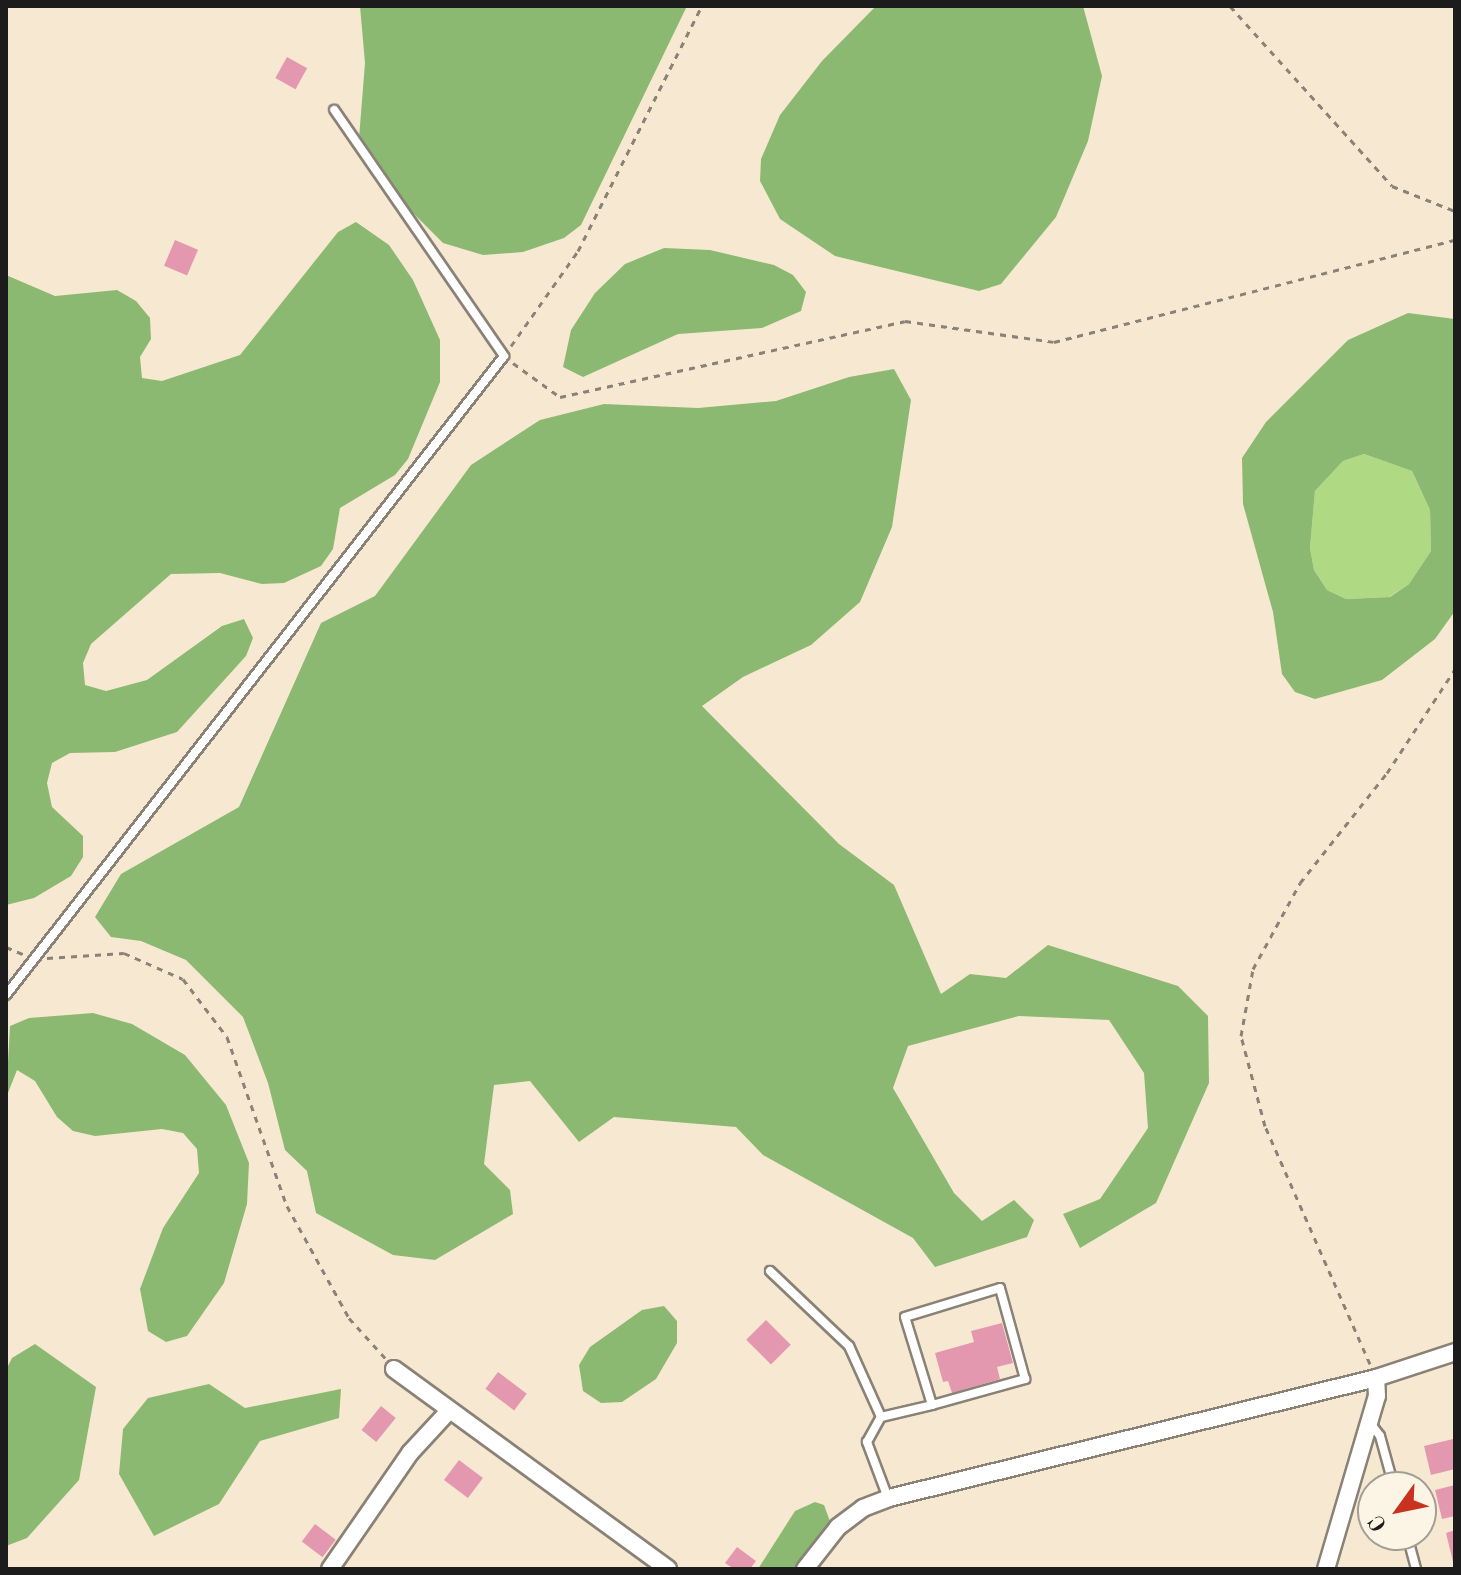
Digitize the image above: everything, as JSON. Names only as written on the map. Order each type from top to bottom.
[{"type":"street","points":[[805,1569],[838,1527],[863,1508],[889,1498],[1376,1378],[1455,1352]]},
{"type":"street","points":[[394,1369],[448,1412],[668,1569]]},
{"type":"street","points":[[1326,1569],[1369,1422],[1376,1378]]},
{"type":"street","points":[[330,1569],[410,1453],[448,1412]]},
{"type":"lane","points":[[6,995],[504,356],[334,110]]},
{"type":"lane","points":[[770,1271],[849,1346],[881,1417]]},
{"type":"lane","points":[[889,1498],[867,1442],[881,1417],[932,1405],[1025,1379],[1000,1288],[905,1317],[932,1405]]},
{"type":"lane","points":[[1369,1422],[1380,1436],[1390,1471]]},
{"type":"path","points":[[702,6],[578,251],[504,356],[560,397],[905,321],[1054,342],[1455,240]]},
{"type":"path","points":[[1230,6],[1392,186],[1455,211]]},
{"type":"path","points":[[1376,1378],[1265,1126],[1241,1036],[1253,969],[1300,883],[1387,773],[1455,669]]},
{"type":"path","points":[[6,947],[34,959],[124,953],[183,979],[227,1037],[287,1206],[349,1318],[394,1369]]},
{"type":"green space","points":[[360,6],[687,6],[581,225],[564,238],[523,252],[483,255],[443,243],[410,210],[359,138],[365,63]]},
{"type":"green space","points":[[876,6],[1083,6],[1102,76],[1088,141],[1056,217],[1001,284],[979,291],[835,256],[780,219],[760,181],[761,159],[780,115],[822,61]]},
{"type":"green space","points":[[356,222],[389,245],[413,280],[440,340],[440,382],[408,459],[395,475],[340,508],[333,549],[321,566],[284,583],[262,584],[220,573],[171,574],[91,644],[83,663],[85,685],[106,691],[147,680],[222,626],[244,619],[253,638],[246,656],[177,732],[115,752],[70,753],[52,763],[47,783],[52,807],[83,836],[83,857],[71,876],[34,898],[6,905],[6,275],[55,296],[117,290],[136,301],[150,318],[151,339],[140,357],[142,378],[162,381],[240,355],[338,232]]},
{"type":"green space","points":[[664,248],[710,250],[774,265],[793,275],[806,292],[801,311],[762,328],[678,334],[583,377],[563,367],[571,330],[595,293],[625,264]]},
{"type":"green space","points":[[1408,313],[1455,319],[1455,611],[1435,639],[1382,680],[1315,699],[1295,692],[1282,674],[1273,612],[1243,504],[1242,458],[1266,422],[1348,340]],"holes":[[[1364,454],[1412,471],[1430,510],[1431,551],[1409,584],[1390,597],[1346,599],[1327,590],[1314,570],[1310,548],[1315,491],[1343,461]]]},
{"type":"green space","points":[[894,369],[911,400],[892,527],[860,602],[811,645],[743,677],[702,706],[839,844],[894,885],[941,994],[970,974],[1006,978],[1048,945],[1178,986],[1208,1016],[1209,1083],[1156,1203],[1080,1248],[1063,1214],[1100,1199],[1148,1128],[1144,1073],[1109,1020],[1019,1016],[908,1046],[893,1088],[954,1193],[982,1221],[1014,1200],[1034,1220],[1027,1237],[935,1267],[913,1238],[763,1155],[736,1127],[614,1117],[579,1142],[530,1081],[494,1085],[484,1164],[510,1190],[513,1214],[435,1260],[393,1255],[316,1213],[307,1171],[285,1150],[268,1083],[243,1017],[186,960],[141,941],[111,937],[95,917],[121,874],[239,807],[321,623],[375,596],[471,465],[540,420],[604,404],[698,408],[776,401],[849,377]]},
{"type":"green space","points":[[1364,454],[1412,471],[1430,510],[1431,551],[1409,584],[1389,597],[1346,599],[1327,590],[1314,570],[1310,548],[1315,491],[1343,461]]},
{"type":"green space","points":[[93,1013],[132,1024],[185,1055],[226,1105],[249,1163],[247,1204],[224,1283],[187,1336],[166,1342],[148,1331],[140,1289],[163,1228],[199,1173],[197,1149],[183,1133],[162,1129],[95,1136],[73,1131],[57,1117],[35,1081],[17,1070],[6,1098],[10,1026],[29,1018]]},
{"type":"green space","points":[[664,1306],[677,1321],[677,1343],[656,1379],[622,1402],[601,1403],[583,1391],[579,1365],[590,1347],[642,1310]]},
{"type":"green space","points":[[35,1344],[96,1387],[79,1480],[27,1538],[6,1546],[6,1370],[12,1358]]},
{"type":"green space","points":[[209,1384],[245,1408],[341,1389],[339,1418],[260,1441],[219,1504],[154,1536],[119,1474],[123,1429],[148,1398]]},
{"type":"green space","points":[[815,1502],[824,1505],[831,1524],[800,1569],[758,1569],[795,1511]]},
{"type":"building","points":[[287,57],[307,68],[295,89],[275,78]]},
{"type":"building","points":[[175,240],[198,250],[187,276],[164,266]]},
{"type":"building","points":[[766,1320],[791,1345],[771,1365],[746,1340]]},
{"type":"building","points":[[1002,1323],[1013,1363],[997,1367],[1000,1379],[952,1393],[948,1381],[943,1382],[935,1353],[974,1342],[971,1331]]},
{"type":"building","points":[[498,1372],[527,1394],[514,1410],[485,1389]]},
{"type":"building","points":[[381,1406],[396,1418],[376,1442],[361,1430]]},
{"type":"building","points":[[1453,1439],[1455,1469],[1437,1474],[1430,1471],[1424,1446]]},
{"type":"building","points":[[459,1460],[483,1478],[468,1498],[444,1480]]},
{"type":"building","points":[[1455,1485],[1455,1516],[1442,1519],[1437,1490]]},
{"type":"building","points":[[315,1524],[336,1540],[323,1557],[302,1542]]},
{"type":"building","points":[[1455,1530],[1455,1566],[1454,1566],[1446,1533]]},
{"type":"building","points":[[737,1547],[756,1561],[750,1569],[734,1569],[725,1563]]}]
